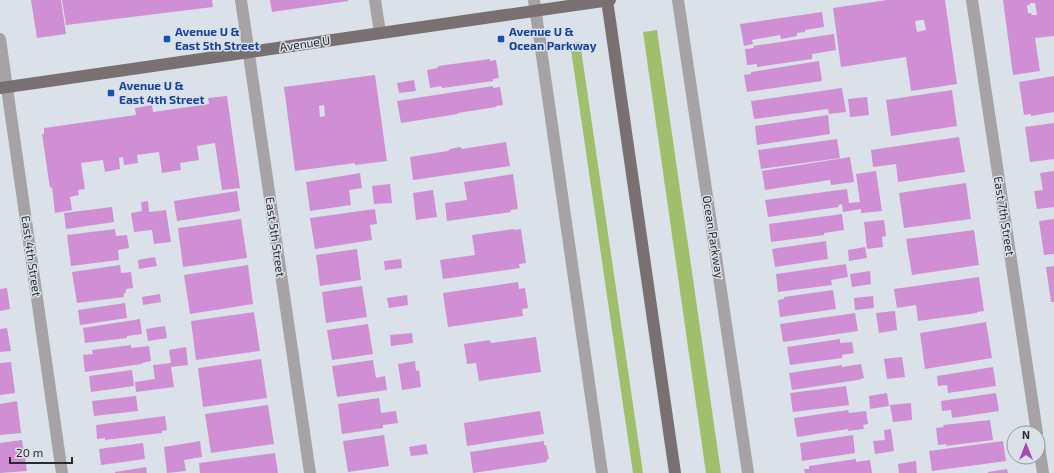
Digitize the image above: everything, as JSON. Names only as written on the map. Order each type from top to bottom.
[{"type":"main road","name":"Avenue U","points":[[4,88],[380,33],[535,6],[608,0]]},
{"type":"main road","points":[[608,0],[675,473]]},
{"type":"street","name":"East 5th Street","points":[[241,0],[310,473]]},
{"type":"street","points":[[375,0],[380,33]]},
{"type":"street","name":"Ocean Parkway","points":[[678,0],[748,473]]},
{"type":"street","name":"East 7th Street","points":[[972,0],[1036,425]]},
{"type":"street","points":[[535,6],[602,473]]},
{"type":"street","name":"East 4th Street","points":[[0,39],[4,88],[62,473]]},
{"type":"green space","points":[[657,30],[721,473],[706,473],[643,32]]},
{"type":"green space","points":[[580,42],[643,473],[633,473],[570,43]]},
{"type":"building","points":[[31,0],[61,0],[66,34],[37,38]]},
{"type":"building","points":[[62,0],[212,0],[213,7],[66,25]]},
{"type":"building","points":[[270,0],[348,0],[348,1],[272,12]]},
{"type":"building","points":[[887,0],[945,0],[957,84],[911,91],[906,57],[841,67],[833,8]],"holes":[[[924,20],[926,30],[917,32],[915,21]]]},
{"type":"building","points":[[1003,0],[1054,0],[1054,36],[1035,38],[1040,71],[1013,75]],"holes":[[[1030,3],[1035,3],[1037,15],[1032,15],[1031,13],[1028,13],[1027,5],[1030,5]]]},
{"type":"building","points":[[822,12],[824,27],[805,30],[805,32],[797,33],[797,36],[781,39],[780,35],[752,40],[753,44],[744,46],[740,24]]},
{"type":"building","points":[[834,34],[836,50],[812,54],[812,59],[757,67],[757,64],[747,65],[745,49],[754,48],[753,46]]},
{"type":"building","points":[[490,59],[490,61],[496,60],[499,78],[493,79],[493,81],[442,88],[441,86],[430,88],[427,70],[438,68],[438,66]]},
{"type":"building","points":[[819,61],[822,81],[747,92],[744,75],[751,74],[751,72]]},
{"type":"building","points":[[375,75],[387,161],[355,165],[355,163],[295,171],[284,87]],"holes":[[[324,105],[325,116],[320,117],[319,106]]]},
{"type":"building","points":[[1054,76],[1054,112],[1031,116],[1031,114],[1024,115],[1019,82]]},
{"type":"building","points":[[414,80],[416,91],[399,93],[397,83]]},
{"type":"building","points":[[493,86],[493,88],[500,87],[503,105],[401,123],[397,101]]},
{"type":"building","points":[[842,88],[846,112],[829,114],[828,109],[754,119],[751,101]]},
{"type":"building","points":[[952,90],[957,126],[891,136],[886,100]]},
{"type":"building","points":[[227,96],[240,188],[222,190],[215,143],[197,146],[199,160],[180,163],[181,170],[162,173],[159,152],[137,155],[138,163],[124,165],[123,157],[119,158],[120,169],[105,172],[103,160],[81,163],[85,189],[78,190],[79,195],[70,197],[72,210],[55,213],[52,187],[50,188],[42,134],[44,134],[44,128],[136,115],[135,108],[152,105],[153,112],[209,104],[208,98]]},
{"type":"building","points":[[867,97],[869,115],[850,117],[848,99]]},
{"type":"building","points":[[828,115],[830,134],[757,145],[755,126]]},
{"type":"building","points":[[1054,123],[1054,159],[1030,162],[1025,127]]},
{"type":"building","points":[[959,137],[965,172],[898,182],[896,164],[873,167],[871,150]]},
{"type":"building","points":[[837,139],[840,158],[761,169],[758,150]]},
{"type":"building","points":[[506,142],[510,166],[413,180],[410,157],[448,151],[450,149],[460,147],[462,149]]},
{"type":"building","points":[[850,157],[854,182],[831,185],[830,180],[765,190],[762,171]]},
{"type":"building","points":[[876,171],[882,211],[861,213],[861,209],[843,212],[842,204],[838,205],[839,207],[768,217],[765,200],[847,189],[849,203],[860,202],[856,174]]},
{"type":"building","points":[[1054,171],[1054,207],[1037,209],[1034,191],[1043,190],[1040,173]]},
{"type":"building","points":[[360,173],[362,188],[349,190],[351,205],[310,211],[306,182]]},
{"type":"building","points":[[513,174],[518,209],[510,210],[511,212],[447,221],[445,203],[467,200],[464,182]]},
{"type":"building","points":[[966,183],[971,219],[904,228],[899,193]]},
{"type":"building","points":[[390,184],[392,203],[374,204],[372,186]]},
{"type":"building","points":[[433,190],[437,217],[416,220],[413,193]]},
{"type":"building","points":[[237,191],[240,211],[177,221],[174,201]]},
{"type":"building","points":[[148,201],[149,212],[166,210],[171,242],[154,244],[152,230],[134,232],[131,213],[142,211],[141,202]]},
{"type":"building","points":[[112,207],[114,222],[66,229],[64,213]]},
{"type":"building","points":[[375,209],[377,224],[370,225],[372,240],[315,249],[310,218]]},
{"type":"building","points":[[842,214],[844,230],[824,233],[824,235],[771,242],[769,224]]},
{"type":"building","points":[[241,219],[247,258],[183,267],[178,228]]},
{"type":"building","points":[[1054,219],[1054,254],[1044,255],[1039,221]]},
{"type":"building","points":[[884,220],[886,236],[882,237],[883,247],[867,249],[864,222]]},
{"type":"building","points":[[115,229],[116,236],[127,235],[129,248],[118,250],[119,260],[71,266],[67,235]]},
{"type":"building","points":[[521,229],[526,263],[519,264],[520,268],[443,279],[440,260],[475,255],[472,235]]},
{"type":"building","points":[[974,230],[979,265],[912,275],[906,239]]},
{"type":"building","points":[[826,241],[828,259],[775,267],[772,249]]},
{"type":"building","points":[[865,247],[867,258],[849,261],[848,250]]},
{"type":"building","points":[[357,249],[361,280],[320,286],[316,255]]},
{"type":"building","points":[[155,257],[157,266],[139,269],[138,260]]},
{"type":"building","points":[[401,259],[402,268],[385,270],[384,261]]},
{"type":"building","points":[[846,264],[848,277],[831,280],[832,285],[778,292],[776,274]]},
{"type":"building","points":[[120,265],[121,273],[131,272],[133,288],[126,289],[124,297],[77,303],[72,272]]},
{"type":"building","points":[[248,265],[253,304],[190,314],[184,275]]},
{"type":"building","points":[[1054,266],[1054,302],[1051,302],[1046,267]]},
{"type":"building","points":[[870,271],[871,284],[852,287],[850,274]]},
{"type":"building","points":[[979,277],[984,311],[918,321],[916,305],[897,308],[894,289]]},
{"type":"building","points":[[518,282],[519,289],[525,288],[528,308],[522,309],[523,316],[448,327],[443,293]]},
{"type":"building","points":[[362,286],[367,317],[326,323],[322,292]]},
{"type":"building","points":[[7,288],[10,309],[0,311],[0,289]]},
{"type":"building","points":[[833,290],[836,309],[780,317],[778,300],[784,299],[784,297]]},
{"type":"building","points":[[160,294],[161,302],[143,305],[142,297]]},
{"type":"building","points":[[407,295],[408,305],[389,308],[387,298]]},
{"type":"building","points":[[873,296],[874,308],[855,310],[854,298]]},
{"type":"building","points":[[125,303],[127,318],[80,325],[78,310]]},
{"type":"building","points":[[895,311],[897,330],[879,333],[876,313]]},
{"type":"building","points":[[254,312],[260,351],[196,360],[191,321]]},
{"type":"building","points":[[855,313],[858,331],[783,342],[780,324]]},
{"type":"building","points":[[140,319],[142,334],[127,336],[127,338],[85,343],[83,328]]},
{"type":"building","points":[[986,322],[992,358],[925,369],[920,333]]},
{"type":"building","points":[[368,324],[373,354],[332,360],[327,330]]},
{"type":"building","points":[[165,326],[167,338],[148,341],[146,329]]},
{"type":"building","points":[[7,328],[11,351],[0,352],[0,329]]},
{"type":"building","points":[[412,333],[413,343],[391,346],[390,335]]},
{"type":"building","points":[[536,337],[541,372],[479,381],[476,363],[467,364],[464,344],[490,340],[491,343]]},
{"type":"building","points":[[840,339],[840,343],[852,342],[854,353],[842,355],[842,358],[790,365],[787,347]]},
{"type":"building","points":[[131,345],[131,348],[149,346],[151,361],[142,364],[85,372],[83,355],[93,354],[92,350]]},
{"type":"building","points":[[186,347],[188,365],[171,367],[174,387],[136,392],[135,382],[155,379],[153,365],[171,363],[169,350]]},
{"type":"building","points":[[902,357],[905,377],[887,379],[884,359]]},
{"type":"building","points":[[261,359],[267,398],[203,407],[198,368]]},
{"type":"building","points":[[373,360],[376,378],[385,376],[387,390],[337,397],[332,366]]},
{"type":"building","points":[[415,361],[416,371],[419,370],[421,387],[402,390],[398,364]]},
{"type":"building","points":[[11,362],[15,393],[0,395],[0,363]]},
{"type":"building","points":[[861,364],[864,378],[792,390],[789,373],[842,365],[842,367]]},
{"type":"building","points":[[993,367],[996,386],[948,393],[947,385],[938,386],[937,376]]},
{"type":"building","points":[[132,370],[134,386],[91,392],[89,376]]},
{"type":"building","points":[[846,386],[849,405],[793,412],[790,393]]},
{"type":"building","points":[[887,393],[889,406],[870,409],[869,396]]},
{"type":"building","points":[[996,393],[999,411],[952,418],[951,410],[942,411],[941,401]]},
{"type":"building","points":[[136,396],[138,411],[94,416],[92,401]]},
{"type":"building","points":[[379,398],[381,413],[396,411],[398,423],[383,425],[383,428],[342,434],[338,404]]},
{"type":"building","points":[[17,401],[21,433],[0,435],[0,404]]},
{"type":"building","points":[[911,403],[912,420],[893,422],[890,405]]},
{"type":"building","points":[[268,405],[274,444],[211,453],[205,414]]},
{"type":"building","points":[[848,410],[849,413],[866,411],[868,424],[863,425],[864,429],[848,431],[848,429],[797,437],[794,418]]},
{"type":"building","points":[[540,411],[544,434],[467,446],[464,423]]},
{"type":"building","points":[[165,416],[167,430],[162,431],[162,433],[105,440],[105,438],[97,439],[96,425]]},
{"type":"building","points":[[990,420],[993,440],[946,446],[946,444],[938,445],[936,428],[944,427],[943,425]]},
{"type":"building","points":[[891,429],[894,451],[875,454],[873,441],[885,440],[884,430]]},
{"type":"building","points":[[384,435],[389,466],[348,472],[343,441]]},
{"type":"building","points":[[853,435],[855,453],[802,461],[800,443]]},
{"type":"building","points":[[22,440],[27,471],[0,473],[0,443]]},
{"type":"building","points":[[200,441],[202,457],[184,460],[186,471],[167,473],[164,447]]},
{"type":"building","points":[[544,441],[549,459],[546,460],[547,462],[473,473],[470,452]]},
{"type":"building","points":[[1003,441],[1006,461],[932,471],[929,451]]},
{"type":"building","points":[[143,443],[145,459],[101,465],[99,449]]},
{"type":"building","points":[[426,444],[428,454],[411,456],[409,447]]},
{"type":"building","points":[[275,453],[278,473],[200,473],[199,463]]},
{"type":"building","points":[[856,459],[856,462],[870,460],[872,473],[805,473],[804,469],[809,469],[809,466]]},
{"type":"building","points":[[916,461],[917,473],[899,473],[898,464]]},
{"type":"building","points":[[146,467],[147,473],[115,473],[115,472]]},
{"type":"building","points":[[1007,469],[1008,473],[988,473],[988,472]]},
{"type":"place","name":"Avenue U & East 5th Street","points":[[167,39]]},
{"type":"place","name":"Avenue U & Ocean Parkway","points":[[501,39]]},
{"type":"place","name":"Avenue U & East 4th Street","points":[[111,93]]}]
